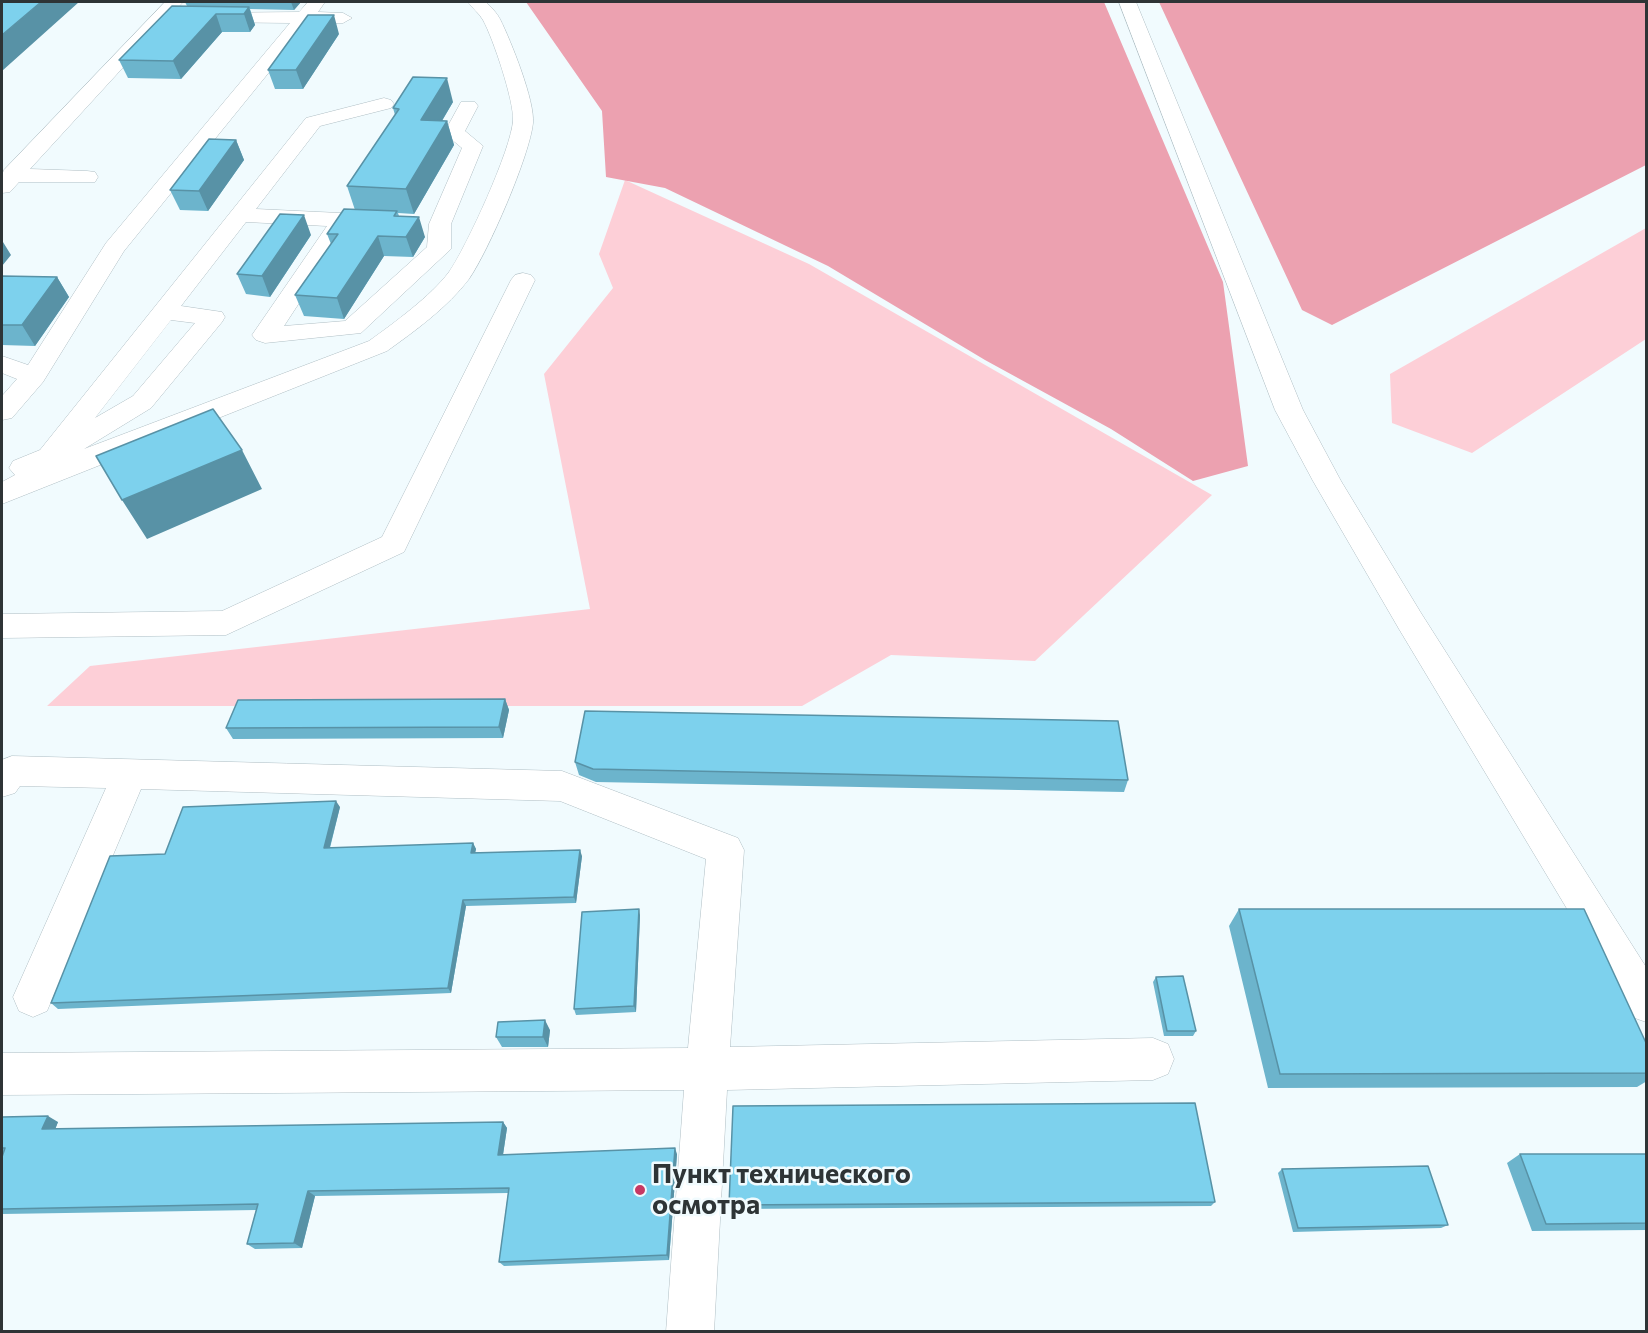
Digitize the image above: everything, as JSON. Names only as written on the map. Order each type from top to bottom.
[{"type":"lane","points":[[7,181],[174,2]]},
{"type":"lane","points":[[2,494],[32,479],[332,366],[378,346],[412,321],[459,276],[487,221],[518,146],[523,122],[522,104],[512,72],[491,18],[477,2]]},
{"type":"lane","points":[[1127,2],[1289,410],[1327,481],[1410,621],[1647,1003]]},
{"type":"lane","points":[[160,16],[311,10],[343,18]]},
{"type":"lane","points":[[2,412],[34,376],[114,248],[311,10]]},
{"type":"lane","points":[[50,457],[313,122],[384,104]]},
{"type":"lane","points":[[343,220],[265,335],[352,328],[439,249],[429,223],[473,146],[454,133],[468,106]]},
{"type":"lane","points":[[7,181],[87,177]]},
{"type":"lane","points":[[240,215],[386,222]]},
{"type":"lane","points":[[2,626],[226,623],[393,544],[523,280]]},
{"type":"lane","points":[[2,477],[50,457],[142,402],[213,317],[164,312]]},
{"type":"lane","points":[[2,364],[34,376]]},
{"type":"lane","points":[[2,782],[12,771],[562,786],[725,850],[707,1069],[690,1332]]},
{"type":"lane","points":[[33,997],[130,774]]},
{"type":"lane","points":[[2,1074],[707,1069],[1153,1059]]},
{"type":"shaded area","points":[[526,2],[1104,2],[1223,282],[1248,466],[1193,481],[1111,429],[985,360],[828,266],[665,188],[606,177],[602,111]]},
{"type":"shaded area","points":[[1159,2],[1646,2],[1646,165],[1332,325],[1302,310]]},
{"type":"shaded area","points":[[625,180],[809,264],[1212,495],[1035,661],[891,655],[802,706],[47,706],[90,666],[590,609],[544,374],[613,288],[599,254]]},
{"type":"shaded area","points":[[1646,228],[1646,339],[1472,453],[1392,423],[1390,374]]},
{"type":"building","points":[[2,2],[41,2],[2,35]]},
{"type":"building","points":[[172,6],[249,7],[244,14],[216,14],[173,61],[119,60]]},
{"type":"building","points":[[308,15],[334,15],[296,70],[268,70]]},
{"type":"building","points":[[413,77],[447,78],[421,120],[447,121],[406,189],[347,186],[399,109],[393,108]]},
{"type":"building","points":[[209,139],[236,140],[199,191],[170,190]]},
{"type":"building","points":[[344,209],[397,211],[394,216],[419,217],[406,237],[378,236],[337,298],[295,295],[338,234],[327,234]]},
{"type":"building","points":[[280,214],[304,215],[262,276],[237,274]]},
{"type":"building","points":[[2,276],[57,277],[22,325],[2,325]]},
{"type":"building","points":[[213,409],[242,450],[122,500],[96,456]]},
{"type":"building","points":[[505,699],[499,727],[226,728],[238,700]]},
{"type":"building","points":[[585,711],[1118,721],[1128,780],[593,769],[575,762]]},
{"type":"building","points":[[336,801],[324,848],[473,843],[471,853],[580,850],[574,897],[463,900],[448,988],[51,1003],[110,856],[165,854],[183,807]]},
{"type":"building","points":[[639,909],[634,1006],[574,1009],[582,912]]},
{"type":"building","points":[[1239,909],[1584,909],[1647,1045],[1647,1073],[1280,1074]]},
{"type":"building","points":[[1183,976],[1196,1031],[1167,1031],[1156,977]]},
{"type":"building","points":[[545,1020],[543,1037],[496,1037],[498,1022]]},
{"type":"building","points":[[1195,1103],[1215,1202],[729,1205],[733,1106]]},
{"type":"building","points":[[48,1116],[42,1129],[503,1122],[498,1155],[675,1148],[667,1255],[499,1262],[509,1188],[308,1191],[294,1243],[247,1244],[258,1204],[2,1209],[2,1157],[5,1148],[2,1148],[2,1117]]},
{"type":"building","points":[[1520,1154],[1647,1154],[1647,1223],[1546,1224]]},
{"type":"building","points":[[1428,1166],[1448,1225],[1298,1228],[1282,1169]]},
{"type":"place","name":"Пункт технического осмотра","points":[[640,1190]]}]
